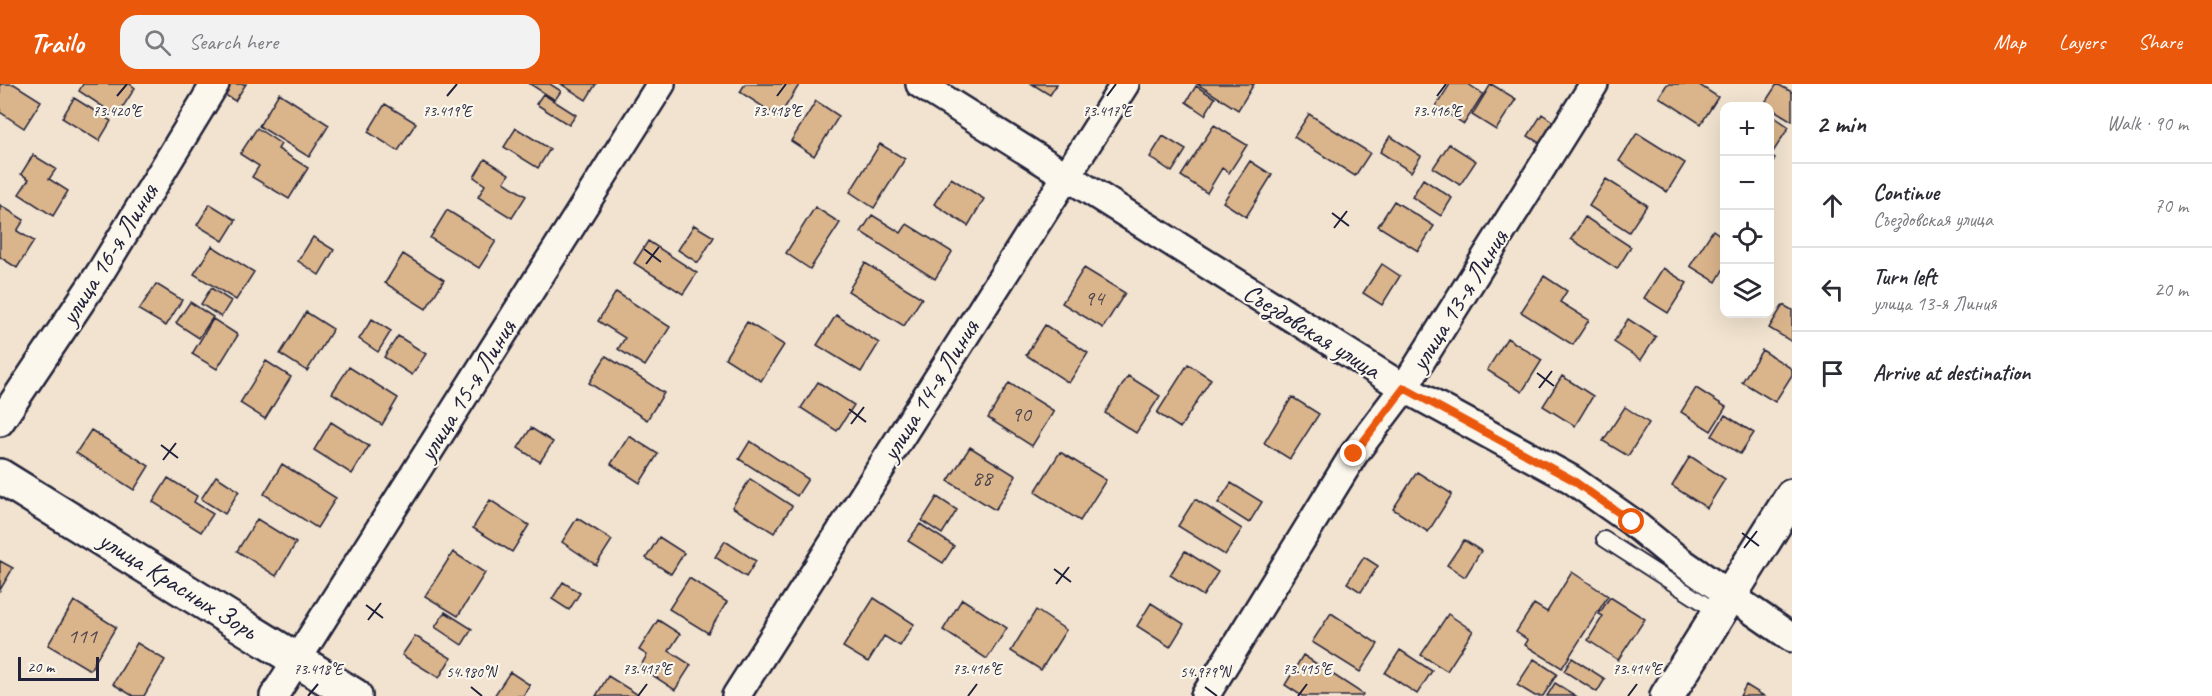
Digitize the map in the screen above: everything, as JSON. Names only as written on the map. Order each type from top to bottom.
[{"type":"street","name":"улица 16-я Линия","points":[[0,422],[100,273],[215,84]]},
{"type":"street","name":"улица 15-я Линия","points":[[274,696],[661,84]]},
{"type":"street","name":"Съездовская улица","points":[[920,84],[1066,178],[1404,388],[1571,479],[1725,604],[1792,638]]},
{"type":"street","name":"улица 14-я Линия","points":[[736,696],[1125,84]]},
{"type":"street","name":"улица 13-я Линия","points":[[1205,696],[1354,454],[1404,388],[1594,84]]},
{"type":"street","name":"улица Красных Зорь","points":[[0,476],[355,696]]},
{"type":"street","points":[[1667,696],[1792,496]]},
{"type":"lane","points":[[1604,539],[1725,604]]},
{"type":"building","points":[[0,84],[14,84],[41,101],[24,128],[0,112]]},
{"type":"building","points":[[83,84],[130,84],[135,88],[117,116],[79,91]]},
{"type":"building","points":[[228,84],[246,84],[235,101],[222,93]]},
{"type":"building","points":[[530,84],[550,84],[561,91],[555,100]]},
{"type":"building","points":[[561,84],[596,84],[586,100]]},
{"type":"building","points":[[745,84],[799,85],[779,117],[740,92]]},
{"type":"building","points":[[1032,84],[1057,84],[1050,95]]},
{"type":"building","points":[[1197,84],[1254,84],[1238,110]]},
{"type":"building","points":[[1450,84],[1468,84],[1483,94],[1464,124],[1436,106]]},
{"type":"building","points":[[1491,84],[1516,99],[1496,130],[1472,115]]},
{"type":"building","points":[[1667,84],[1698,84],[1718,97],[1701,124],[1659,97]]},
{"type":"building","points":[[1777,84],[1792,92],[1792,121],[1774,110],[1774,102],[1765,102]]},
{"type":"building","points":[[1196,86],[1215,98],[1205,115],[1186,102]]},
{"type":"building","points":[[279,93],[329,125],[309,157],[259,126]]},
{"type":"building","points":[[543,94],[576,115],[569,125],[536,104]]},
{"type":"building","points":[[74,98],[111,121],[99,141],[62,118]]},
{"type":"building","points":[[816,101],[839,116],[814,156],[791,141]]},
{"type":"building","points":[[385,104],[416,123],[398,151],[368,132]]},
{"type":"building","points":[[1309,114],[1370,153],[1355,176],[1294,137]]},
{"type":"building","points":[[1542,114],[1555,123],[1541,144],[1528,136]]},
{"type":"building","points":[[1774,117],[1789,127],[1774,150]]},
{"type":"building","points":[[1214,125],[1247,145],[1229,173],[1222,168],[1207,193],[1181,176]]},
{"type":"building","points":[[257,128],[281,144],[278,149],[308,168],[289,199],[252,177],[259,166],[240,154]]},
{"type":"building","points":[[516,128],[550,149],[538,168],[504,147]]},
{"type":"building","points":[[1637,133],[1685,163],[1667,192],[1619,161]]},
{"type":"building","points":[[1163,136],[1186,150],[1172,172],[1150,157]]},
{"type":"building","points":[[1390,136],[1421,156],[1411,172],[1380,152]]},
{"type":"building","points":[[880,144],[905,159],[874,208],[850,192]]},
{"type":"building","points":[[1449,144],[1476,161],[1460,185],[1433,168]]},
{"type":"building","points":[[33,155],[56,169],[49,179],[68,191],[53,216],[19,194],[29,179],[21,174]]},
{"type":"building","points":[[485,159],[509,174],[504,182],[526,196],[512,218],[478,197],[485,185],[474,177]]},
{"type":"building","points":[[1250,161],[1272,175],[1246,217],[1223,202]]},
{"type":"building","points":[[951,178],[984,199],[968,226],[934,204]]},
{"type":"building","points":[[1423,179],[1452,198],[1441,216],[1412,197]]},
{"type":"building","points":[[1606,179],[1647,205],[1629,232],[1589,206]]},
{"type":"building","points":[[1394,201],[1434,226],[1418,251],[1378,226]]},
{"type":"building","points":[[210,204],[236,220],[223,241],[197,225]]},
{"type":"building","points":[[0,205],[24,220],[17,231],[34,241],[17,268],[0,257]]},
{"type":"building","points":[[815,207],[840,223],[810,269],[786,253]]},
{"type":"building","points":[[447,210],[496,241],[479,268],[430,238]]},
{"type":"building","points":[[872,215],[901,233],[907,224],[952,252],[935,279],[861,232]]},
{"type":"building","points":[[1585,217],[1631,247],[1617,269],[1571,239]]},
{"type":"building","points":[[694,225],[714,237],[698,263],[678,250]]},
{"type":"building","points":[[1713,230],[1720,235],[1720,275],[1716,282],[1690,266]]},
{"type":"building","points":[[313,237],[334,250],[319,275],[298,261]]},
{"type":"building","points":[[648,241],[697,273],[683,294],[634,263]]},
{"type":"building","points":[[212,246],[254,272],[236,300],[194,274]]},
{"type":"building","points":[[403,254],[444,280],[426,309],[385,283]]},
{"type":"building","points":[[865,263],[922,298],[904,326],[848,291]]},
{"type":"building","points":[[1382,264],[1400,276],[1382,305],[1363,293]]},
{"type":"building","points":[[1084,268],[1125,293],[1103,328],[1062,303]]},
{"type":"building","points":[[1663,268],[1687,283],[1668,313],[1644,298]]},
{"type":"building","points":[[1544,276],[1567,291],[1560,302],[1589,320],[1573,345],[1521,312]]},
{"type":"building","points":[[156,284],[182,300],[166,326],[139,310]]},
{"type":"building","points":[[211,288],[231,301],[221,317],[201,304]]},
{"type":"building","points":[[616,292],[670,327],[645,366],[618,349],[625,338],[598,321]]},
{"type":"building","points":[[190,302],[213,317],[199,338],[176,323]]},
{"type":"building","points":[[1783,305],[1792,310],[1792,342],[1769,328]]},
{"type":"building","points":[[306,312],[333,329],[307,371],[280,354]]},
{"type":"building","points":[[836,315],[879,343],[861,372],[817,345]]},
{"type":"building","points":[[213,319],[238,335],[217,369],[192,354]]},
{"type":"building","points":[[372,319],[391,331],[378,352],[359,339]]},
{"type":"building","points":[[1628,319],[1656,337],[1641,360],[1614,342]]},
{"type":"building","points":[[747,322],[784,345],[761,381],[725,358]]},
{"type":"building","points":[[1045,325],[1088,353],[1069,383],[1026,355]]},
{"type":"building","points":[[398,336],[426,354],[412,375],[384,357]]},
{"type":"building","points":[[1507,338],[1542,360],[1522,392],[1487,370]]},
{"type":"building","points":[[1762,350],[1792,369],[1792,375],[1775,402],[1742,382]]},
{"type":"building","points":[[606,356],[664,393],[647,420],[589,383]]},
{"type":"building","points":[[266,361],[291,377],[265,419],[240,403]]},
{"type":"building","points":[[1188,364],[1211,379],[1180,428],[1157,413]]},
{"type":"building","points":[[349,367],[398,398],[382,425],[332,393]]},
{"type":"building","points":[[1128,376],[1160,396],[1136,433],[1105,413]]},
{"type":"building","points":[[1562,376],[1593,396],[1575,426],[1543,406]]},
{"type":"building","points":[[818,382],[854,405],[837,431],[801,408]]},
{"type":"building","points":[[1009,383],[1054,411],[1032,446],[988,418]]},
{"type":"building","points":[[1696,388],[1726,407],[1711,431],[1681,412]]},
{"type":"building","points":[[1292,397],[1319,414],[1290,459],[1264,443]]},
{"type":"building","points":[[1625,407],[1649,423],[1628,456],[1603,441]]},
{"type":"building","points":[[1725,415],[1754,433],[1740,454],[1712,436]]},
{"type":"building","points":[[331,422],[369,446],[352,474],[314,450]]},
{"type":"building","points":[[531,428],[553,442],[540,462],[518,448]]},
{"type":"building","points":[[91,430],[149,466],[134,490],[76,453]]},
{"type":"building","points":[[629,436],[658,454],[640,483],[611,464]]},
{"type":"building","points":[[750,441],[808,479],[797,496],[739,459]]},
{"type":"building","points":[[970,447],[1016,476],[995,510],[948,481]]},
{"type":"building","points":[[1060,452],[1106,480],[1080,521],[1035,492]]},
{"type":"building","points":[[1690,456],[1725,479],[1707,508],[1672,486]]},
{"type":"building","points":[[282,464],[336,498],[317,528],[264,494]]},
{"type":"building","points":[[1417,472],[1452,494],[1428,532],[1393,509]]},
{"type":"building","points":[[216,476],[239,491],[225,514],[201,499]]},
{"type":"building","points":[[168,478],[197,496],[194,502],[213,514],[201,532],[153,502]]},
{"type":"building","points":[[750,479],[792,506],[774,533],[732,507]]},
{"type":"building","points":[[1231,483],[1262,502],[1249,523],[1218,503]]},
{"type":"building","points":[[937,497],[957,510],[942,534],[922,521]]},
{"type":"building","points":[[1195,499],[1242,529],[1225,555],[1178,526]]},
{"type":"building","points":[[490,500],[529,525],[512,552],[473,528]]},
{"type":"building","points":[[577,518],[612,540],[596,565],[562,542]]},
{"type":"building","points":[[257,519],[296,543],[276,576],[237,551]]},
{"type":"building","points":[[920,524],[954,546],[943,563],[908,541]]},
{"type":"building","points":[[659,537],[684,553],[671,574],[646,558]]},
{"type":"building","points":[[1464,540],[1481,551],[1465,577],[1447,565]]},
{"type":"building","points":[[725,541],[756,561],[746,577],[715,557]]},
{"type":"building","points":[[1185,551],[1218,572],[1203,596],[1170,575]]},
{"type":"building","points":[[453,552],[485,573],[458,616],[425,596]]},
{"type":"building","points":[[1364,557],[1378,566],[1361,592],[1347,583]]},
{"type":"building","points":[[0,561],[13,568],[0,590]]},
{"type":"building","points":[[1572,572],[1608,596],[1562,668],[1525,645],[1528,640],[1516,632],[1534,604],[1547,612]]},
{"type":"building","points":[[689,578],[727,602],[708,633],[669,609]]},
{"type":"building","points":[[563,582],[580,593],[569,610],[552,599]]},
{"type":"building","points":[[1610,597],[1645,619],[1618,660],[1588,640],[1603,616],[1599,614]]},
{"type":"building","points":[[874,598],[914,624],[900,646],[884,636],[868,662],[843,647]]},
{"type":"building","points":[[962,599],[1007,628],[987,659],[943,630]]},
{"type":"building","points":[[74,601],[116,627],[90,670],[48,645]]},
{"type":"building","points":[[1151,603],[1184,624],[1170,647],[1137,626]]},
{"type":"building","points":[[1036,610],[1066,630],[1041,670],[1011,651]]},
{"type":"building","points":[[445,612],[472,629],[462,645],[435,627]]},
{"type":"building","points":[[1331,613],[1378,644],[1360,672],[1312,642]]},
{"type":"building","points":[[1448,614],[1473,631],[1447,671],[1421,655]]},
{"type":"building","points":[[658,620],[680,634],[669,651],[691,665],[675,690],[640,667],[647,655],[639,650]]},
{"type":"building","points":[[415,636],[451,658],[439,678],[402,655]]},
{"type":"building","points":[[137,643],[165,660],[144,696],[133,696],[113,684]]},
{"type":"building","points":[[1400,650],[1432,671],[1417,694],[1385,673]]},
{"type":"building","points":[[1303,655],[1363,694],[1362,696],[1302,696],[1285,685]]},
{"type":"building","points":[[1572,658],[1605,679],[1597,692],[1564,671]]},
{"type":"building","points":[[1534,659],[1557,674],[1543,696],[1535,696],[1517,685]]},
{"type":"building","points":[[510,672],[530,685],[523,696],[494,696]]},
{"type":"building","points":[[608,676],[640,696],[596,696]]},
{"type":"building","points":[[1555,683],[1576,696],[1547,696]]},
{"type":"building","points":[[1746,685],[1764,696],[1740,696]]},
{"type":"route","points":[[1354,454],[1404,388],[1518,448],[1571,479],[1632,522]]}]
